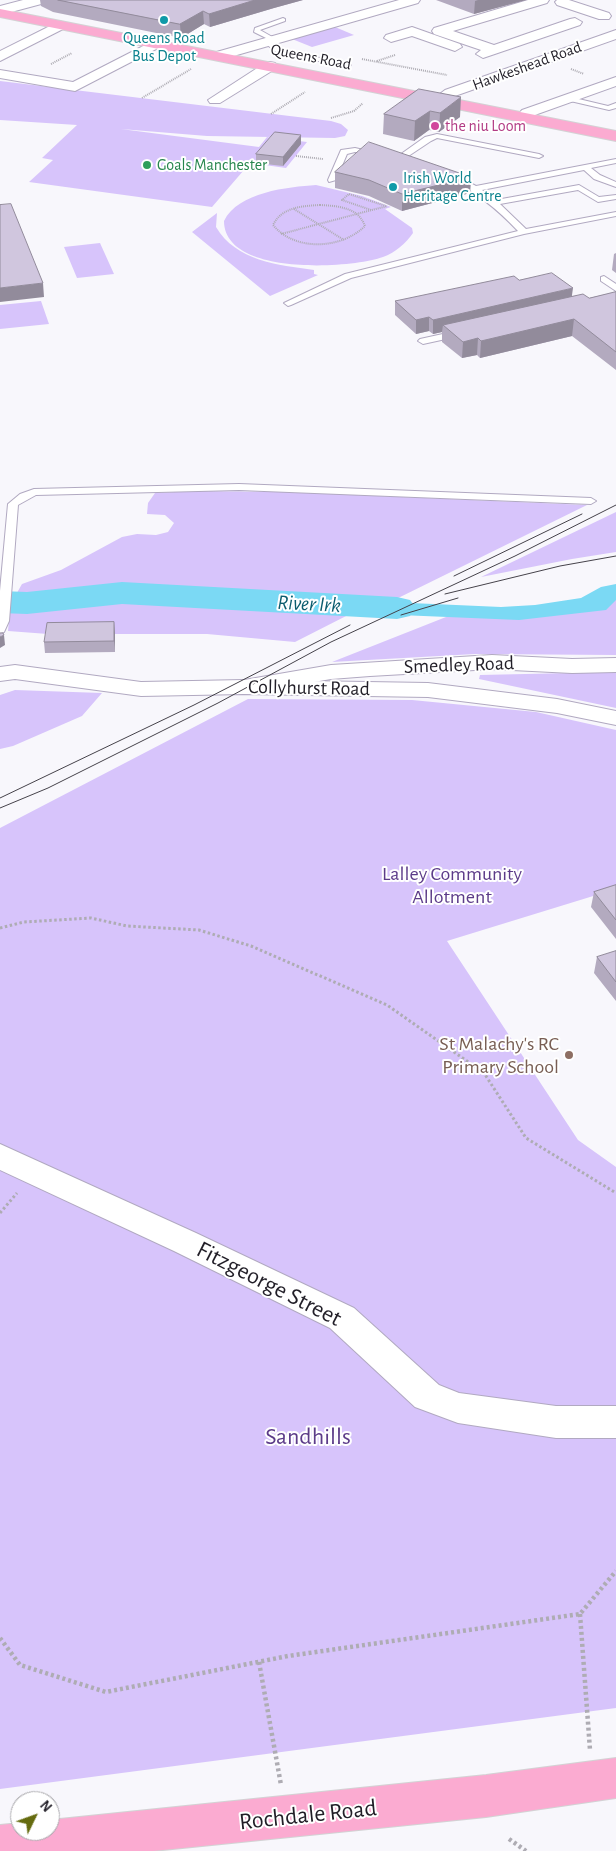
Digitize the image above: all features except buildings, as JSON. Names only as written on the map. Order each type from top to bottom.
[{"type":"highway","name":"Queens Road","points":[[0,12],[616,136]]},
{"type":"highway","name":"Rochdale Road","points":[[0,1846],[103,1843],[284,1818],[486,1796],[605,1780]]},
{"type":"street","points":[[0,12],[18,2],[40,0]]},
{"type":"street","points":[[377,0],[393,6]]},
{"type":"street","points":[[218,56],[414,0]]},
{"type":"street","points":[[391,38],[418,32],[440,31],[542,0]]},
{"type":"street","points":[[562,1],[604,16]]},
{"type":"street","points":[[340,22],[356,28]]},
{"type":"street","points":[[418,32],[488,54],[575,22]]},
{"type":"street","points":[[0,57],[60,24]]},
{"type":"street","points":[[440,31],[488,54]]},
{"type":"street","name":"Hawkeshead Road","points":[[439,100],[450,93],[616,34]]},
{"type":"street","points":[[534,37],[572,50]]},
{"type":"street","points":[[0,74],[75,87],[156,44]]},
{"type":"street","points":[[214,100],[270,66]]},
{"type":"street","points":[[523,116],[613,82]]},
{"type":"street","name":"Smedley Road","points":[[244,687],[331,672],[370,669],[492,662],[572,666],[616,665]]},
{"type":"street","name":"Collyhurst Road","points":[[0,674],[15,672],[141,689],[244,687],[428,690],[557,706],[616,718]]},
{"type":"street","name":"Fitzgeorge Street","points":[[0,1156],[342,1318],[427,1396],[458,1408],[556,1422],[616,1422]]},
{"type":"lane","points":[[283,20],[256,29],[257,32],[271,41],[278,51],[347,65]]},
{"type":"lane","points":[[569,98],[614,107]]},
{"type":"lane","points":[[391,158],[437,136],[540,156]]},
{"type":"lane","points":[[332,180],[344,152],[352,150],[411,163]]},
{"type":"lane","points":[[476,188],[616,161]]},
{"type":"lane","points":[[585,167],[597,177],[616,185]]},
{"type":"lane","points":[[447,175],[476,188],[495,203],[524,232]]},
{"type":"lane","points":[[495,203],[579,187],[598,200],[616,198]]},
{"type":"lane","points":[[288,302],[348,276],[524,232],[616,214]]},
{"type":"lane","points":[[604,279],[616,288]]},
{"type":"lane","points":[[422,342],[471,330]]},
{"type":"lane","points":[[1,626],[13,504],[34,492],[239,487],[591,501]]},
{"type":"path","points":[[544,60],[613,82]]},
{"type":"path","points":[[142,98],[191,69]]},
{"type":"path","points":[[271,114],[326,77]]},
{"type":"path","points":[[331,118],[362,106],[364,102],[358,91],[365,85]]},
{"type":"path","points":[[296,156],[340,160]]},
{"type":"path","points":[[280,234],[387,206],[349,194],[342,200],[371,210]]},
{"type":"path","points":[[320,205],[335,206],[358,214],[364,220],[365,226],[361,232],[345,240],[325,244],[295,241],[280,234],[273,225],[275,218],[294,208],[320,205]]},
{"type":"path","points":[[294,208],[345,240]]},
{"type":"path","points":[[0,928],[24,922],[90,918],[127,926],[198,930],[260,950],[387,1005],[484,1073],[526,1138],[616,1193]]},
{"type":"path","points":[[0,1638],[20,1666],[106,1692],[259,1662],[580,1614],[616,1571]]},
{"type":"path","points":[[580,1614],[585,1700],[605,1780]]},
{"type":"path","points":[[259,1662],[274,1736],[284,1818]]},
{"type":"path","points":[[509,1839],[526,1851]]},
{"type":"green space","points":[[335,27],[354,35],[312,47],[292,39]]},
{"type":"green space","points":[[0,81],[331,121],[341,124],[348,130],[345,136],[335,138],[207,136],[121,129],[259,147],[267,137],[307,142],[286,168],[250,163],[212,207],[29,182],[53,160],[42,158],[77,125],[0,120]]},
{"type":"green space","points":[[316,185],[362,196],[391,207],[385,209],[412,228],[413,233],[400,247],[383,257],[344,264],[318,265],[291,264],[265,260],[244,252],[229,239],[224,221],[240,203],[265,193],[292,187]]},
{"type":"green space","points":[[217,213],[216,227],[224,238],[246,254],[272,263],[314,270],[314,274],[318,275],[270,296],[192,232]]},
{"type":"green space","points":[[100,243],[114,274],[77,278],[64,247]]},
{"type":"green space","points":[[41,301],[49,324],[0,329],[0,305]]},
{"type":"green space","points":[[194,491],[286,492],[587,505],[390,602],[197,591],[125,589],[14,598],[22,584],[61,570],[122,537],[137,534],[156,535],[168,532],[174,523],[165,515],[147,514],[148,503],[155,493]]},
{"type":"green space","points":[[616,512],[616,552],[481,577]]},
{"type":"green space","points":[[122,600],[274,606],[352,613],[295,642],[207,634],[48,634],[8,631],[10,609]]},
{"type":"green space","points":[[616,600],[616,655],[475,654],[332,662],[446,617]]},
{"type":"green space","points":[[616,672],[616,708],[479,679],[480,675]]},
{"type":"green space","points":[[15,690],[102,693],[82,716],[13,746],[0,749],[0,695]]},
{"type":"green space","name":"Sandhills","points":[[248,699],[412,700],[536,712],[616,730],[616,889],[447,941],[578,1140],[616,1167],[616,1708],[0,1789],[0,828]]},
{"type":"water","points":[[616,584],[616,600],[606,610],[519,620],[352,613],[325,610],[343,600],[501,607],[535,605],[581,598],[601,587]]},
{"type":"waterway","name":"River Irk","points":[[0,602],[27,603],[122,593],[397,608]]},
{"type":"tram line","points":[[0,808],[48,788],[218,703],[331,642],[515,556],[616,505]]},
{"type":"tram line","points":[[454,576],[582,514]]},
{"type":"tram line","points":[[445,594],[560,566],[616,556]]},
{"type":"tram line","points":[[401,615],[458,598]]},
{"type":"tram line","points":[[0,798],[194,705],[350,625]]},
{"type":"place","name":"Queens Road Bus Depot","points":[[164,20]]},
{"type":"place","name":"the niu Loom","points":[[435,126]]},
{"type":"place","name":"Goals Manchester","points":[[147,165]]},
{"type":"place","name":"Irish World Heritage Centre","points":[[393,187]]},
{"type":"place","name":"St Malachy's RC Primary School","points":[[569,1055]]},
{"type":"park label","name":"Lalley Community Allotment","points":[[452,886]]}]
